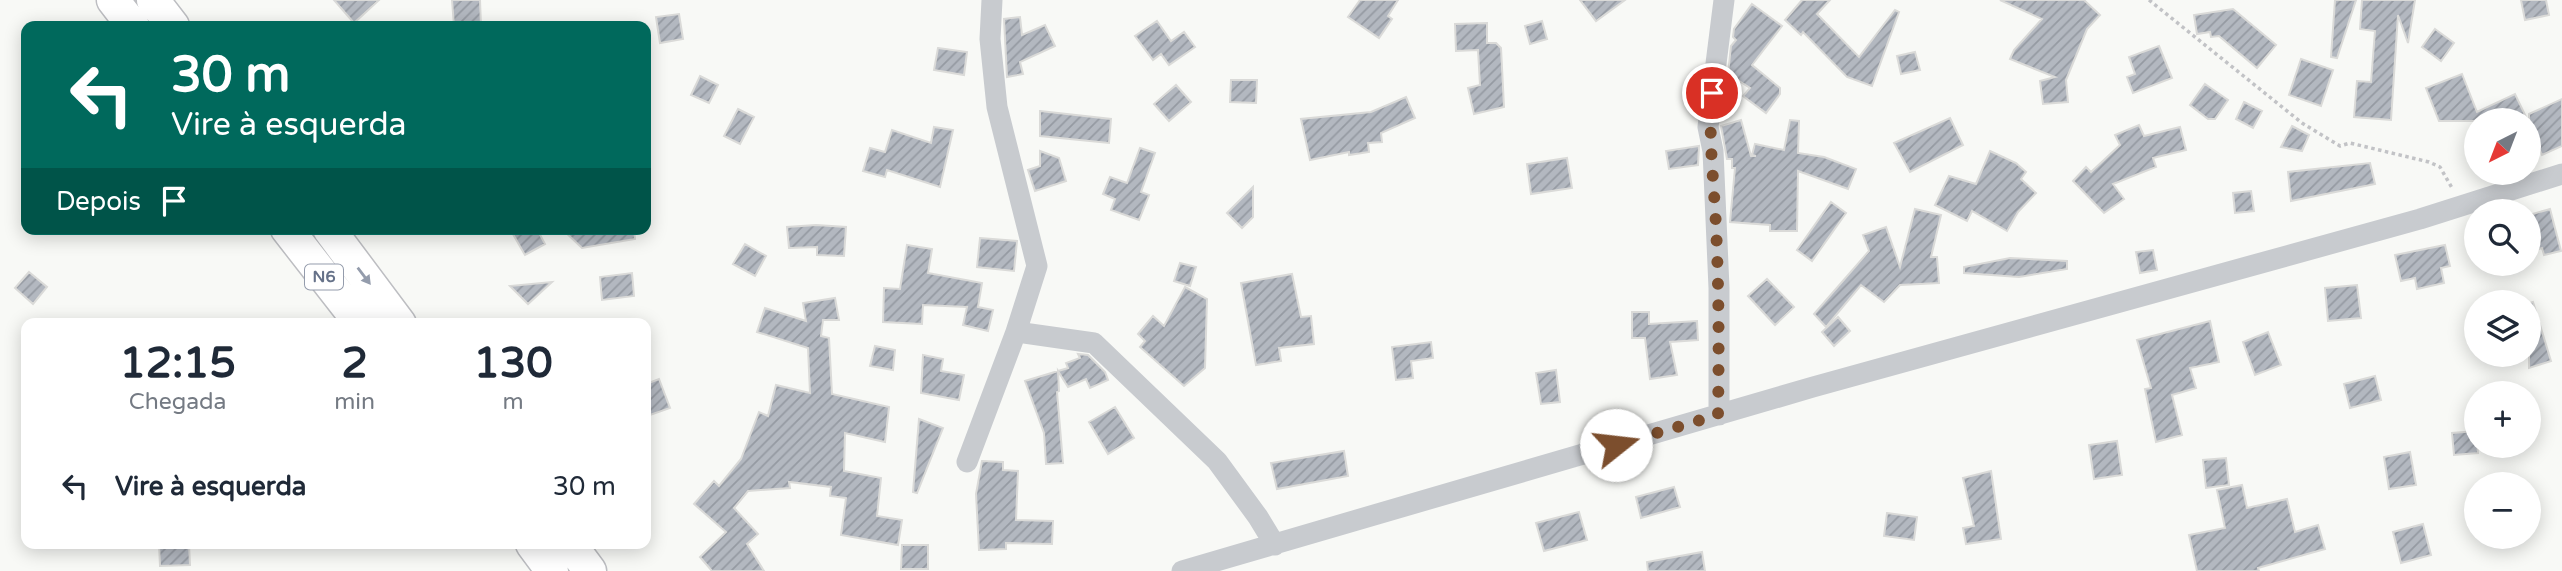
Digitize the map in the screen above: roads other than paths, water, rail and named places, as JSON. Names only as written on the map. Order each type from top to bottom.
[{"type":"highway","points":[[113,0],[129,21]]},
{"type":"highway","points":[[153,0],[169,21]]},
{"type":"highway","name":"N6","points":[[292,235],[356,318]]},
{"type":"highway","name":"N6","points":[[333,235],[396,318]]},
{"type":"highway","points":[[536,549],[552,571]]},
{"type":"highway","points":[[574,549],[590,571]]},
{"type":"street","points":[[967,462],[1016,332],[1037,266],[997,107],[990,39],[992,0]]},
{"type":"street","points":[[1718,415],[1719,288],[1713,151],[1708,127],[1724,0]]},
{"type":"street","points":[[1182,571],[1718,415],[2457,207],[2562,174]]},
{"type":"street","points":[[1016,332],[1094,343],[1217,461],[1275,545]]}]
